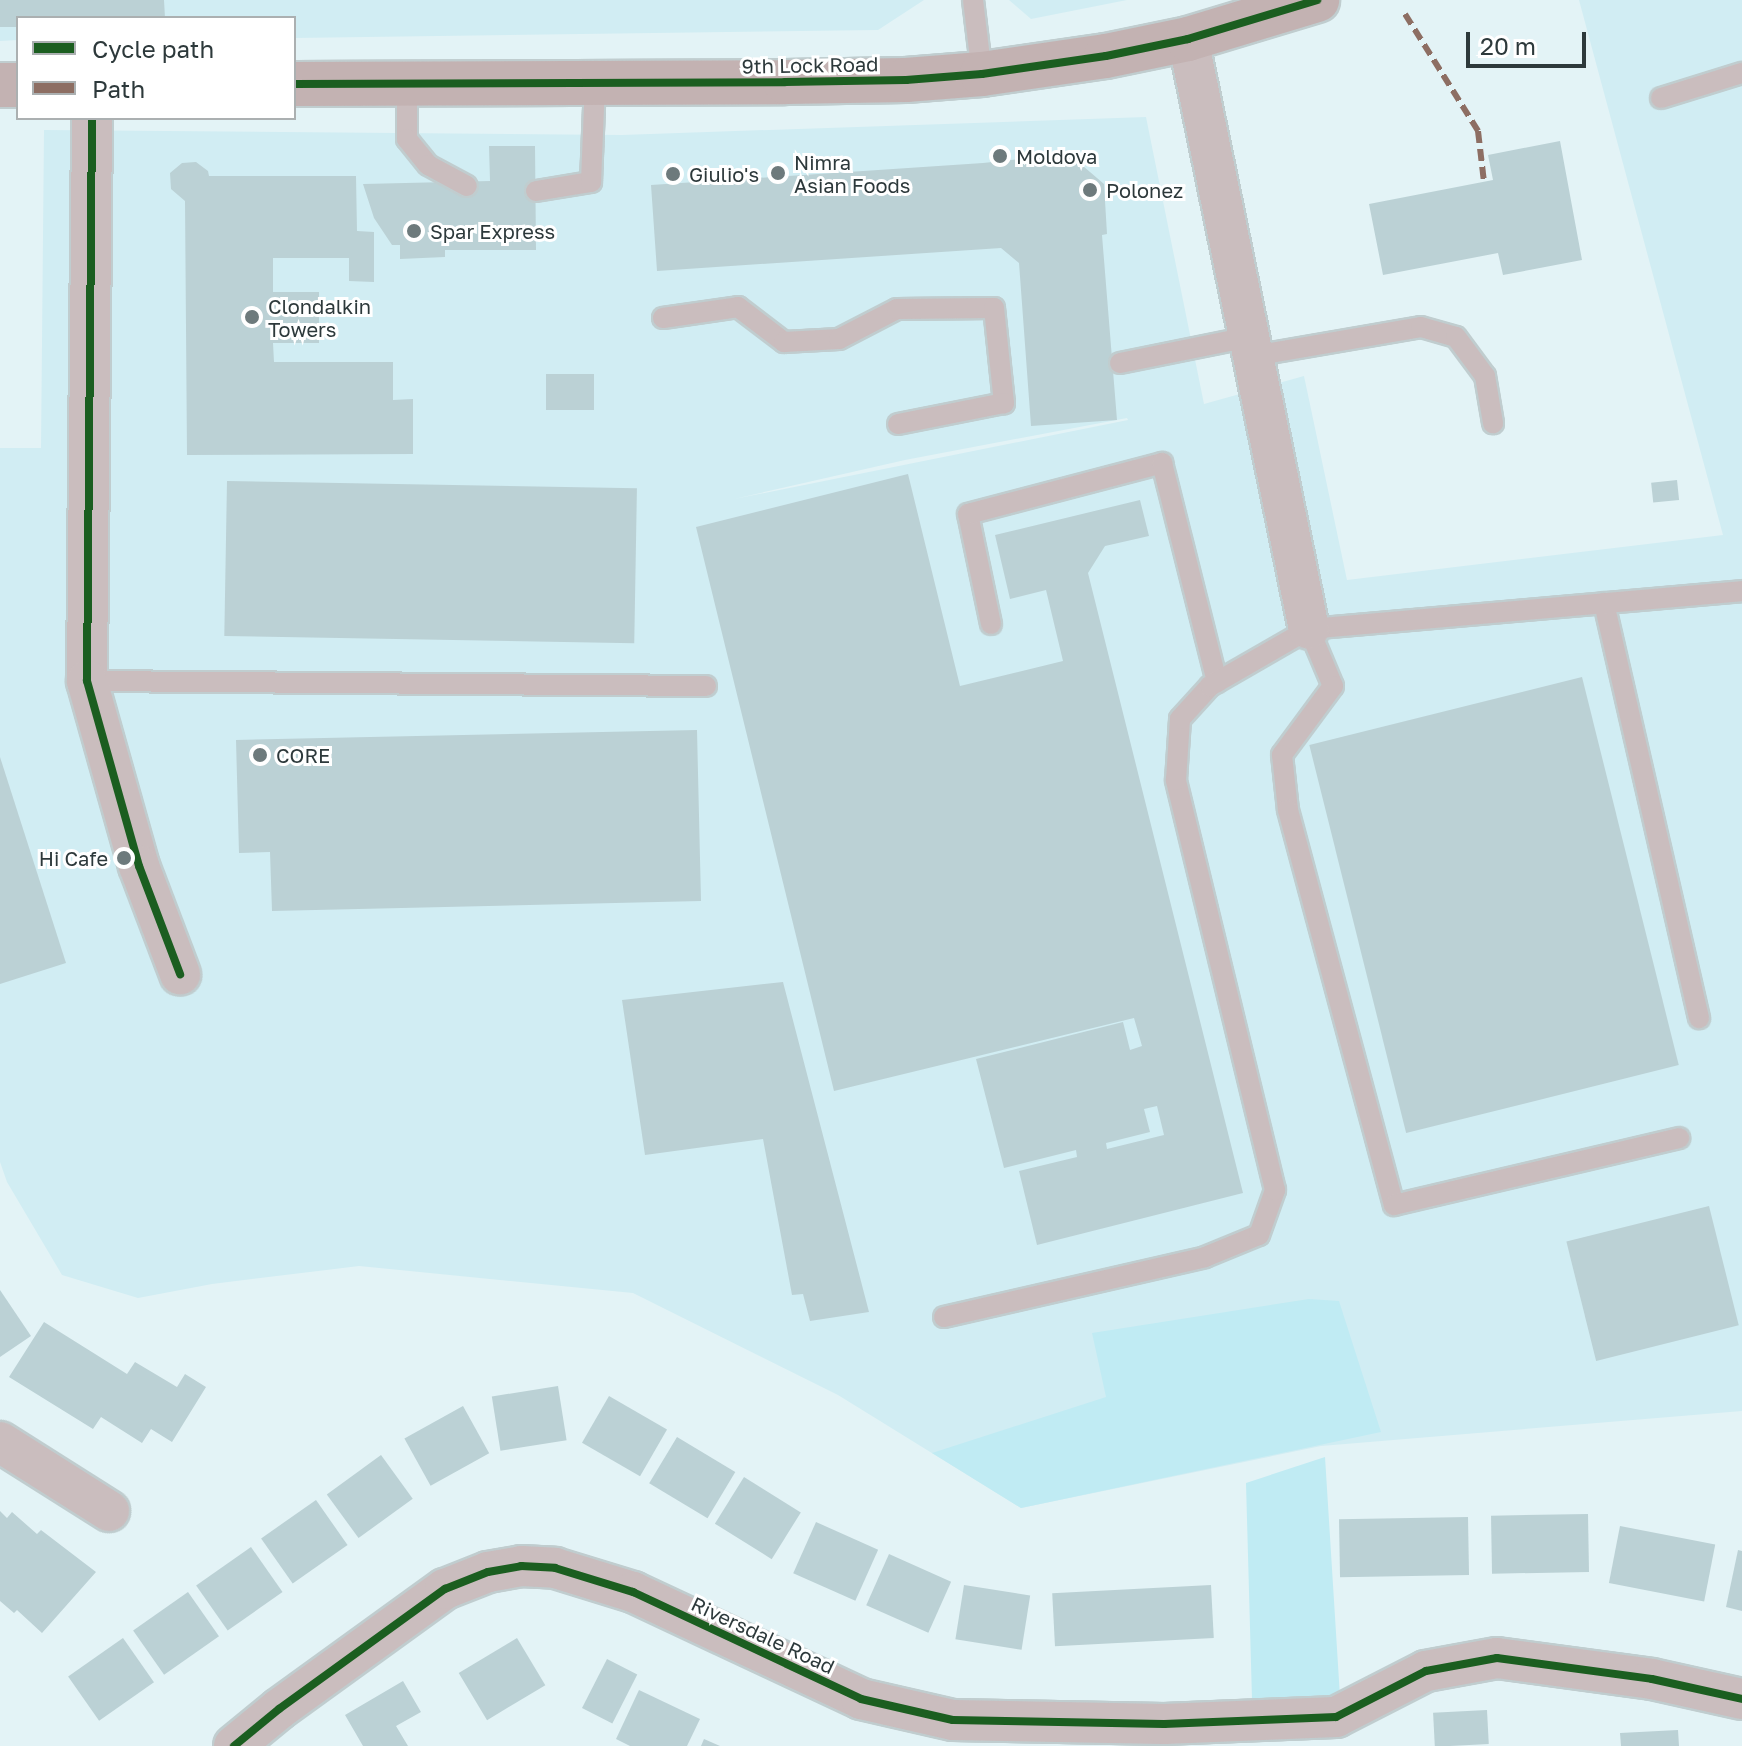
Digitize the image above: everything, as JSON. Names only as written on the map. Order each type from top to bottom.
[{"type":"street","name":"9th Lock Road","points":[[296,84],[906,80],[982,74],[1106,56],[1188,39],[1317,0]]},
{"type":"street","points":[[1188,39],[1309,629]]},
{"type":"street","points":[[92,120],[87,681],[139,866],[180,974]]},
{"type":"street","points":[[0,1442],[109,1511]]},
{"type":"street","name":"Riversdale Road","points":[[234,1746],[279,1709],[445,1589],[488,1572],[521,1566],[555,1568],[633,1592],[861,1699],[953,1720],[1164,1724],[1337,1732]]},
{"type":"street","points":[[1337,1732],[1426,1671],[1497,1658],[1652,1679],[1742,1699]]},
{"type":"lane","points":[[973,0],[982,74]]},
{"type":"lane","points":[[1661,98],[1742,73]]},
{"type":"lane","points":[[536,191],[591,182],[595,83]]},
{"type":"lane","points":[[407,84],[407,139],[428,165],[467,186]]},
{"type":"lane","points":[[663,318],[738,307],[784,342],[839,339],[897,309],[994,308],[1012,384],[1004,403],[898,424]]},
{"type":"lane","points":[[1120,363],[1421,327],[1456,337],[1485,376],[1493,423]]},
{"type":"lane","points":[[991,624],[968,514],[1162,463],[1217,682]]},
{"type":"lane","points":[[944,1317],[1205,1257],[1259,1235],[1275,1190],[1176,780],[1180,719],[1217,682],[1309,629],[1742,591]]},
{"type":"lane","points":[[1604,603],[1699,1018]]},
{"type":"lane","points":[[1309,629],[1333,686],[1282,755],[1288,810],[1394,1205],[1679,1138]]},
{"type":"lane","points":[[87,681],[706,686]]},
{"type":"shaded area","points":[[0,0],[924,0],[878,30],[296,38],[296,16],[16,16],[16,40],[0,41]]},
{"type":"shaded area","points":[[1009,0],[1127,0],[1031,19]]},
{"type":"shaded area","points":[[1579,0],[1742,0],[1742,1411],[1321,1446],[1021,1508],[838,1395],[633,1293],[359,1266],[212,1284],[138,1298],[62,1275],[7,1182],[0,1162],[0,448],[41,448],[44,130],[622,135],[1146,117],[1204,404],[1304,376],[1347,580],[1723,535]],"holes":[[[1128,420],[734,499],[905,460]]]},
{"type":"shaded area","points":[[1309,1299],[1339,1301],[1381,1432],[1021,1508],[932,1453],[1106,1397],[1092,1333]]},
{"type":"shaded area","points":[[1325,1457],[1340,1697],[1252,1699],[1246,1483]]},
{"type":"building","points":[[0,0],[164,0],[165,16],[16,16],[16,27],[0,27]]},
{"type":"building","points":[[1560,141],[1582,260],[1503,275],[1498,253],[1383,275],[1369,204],[1493,180],[1488,155]]},
{"type":"building","points":[[489,146],[535,146],[536,250],[445,250],[445,257],[400,259],[400,245],[392,245],[374,218],[363,184],[490,181]]},
{"type":"building","points":[[1069,154],[1104,184],[1107,234],[1102,235],[1117,420],[1031,426],[1019,263],[1001,248],[657,271],[651,185],[983,163]]},
{"type":"building","name":"Clondalkin Towers","points":[[196,162],[208,171],[209,176],[356,176],[357,231],[374,232],[374,282],[349,281],[349,258],[273,258],[273,292],[319,292],[319,343],[273,343],[274,362],[393,362],[393,400],[413,399],[413,454],[187,455],[185,201],[171,189],[170,173],[182,163]]},
{"type":"building","points":[[546,374],[594,374],[594,410],[546,410]]},
{"type":"building","points":[[908,474],[960,686],[1063,661],[1046,590],[1010,599],[995,535],[1140,500],[1149,536],[1105,546],[1088,573],[1243,1193],[1037,1245],[1019,1171],[1077,1157],[1076,1150],[1004,1168],[976,1059],[1123,1022],[1130,1050],[1142,1046],[1134,1018],[834,1091],[696,527]],"holes":[[[1157,1106],[1164,1135],[1107,1149],[1106,1143],[1150,1132],[1144,1109]]]},
{"type":"building","points":[[1677,480],[1679,500],[1653,503],[1651,483]]},
{"type":"building","points":[[227,481],[637,488],[634,643],[224,636]]},
{"type":"building","points":[[1582,677],[1679,1065],[1406,1133],[1309,745]]},
{"type":"building","points":[[697,730],[701,901],[272,911],[270,852],[239,853],[236,740]]},
{"type":"building","points":[[0,757],[66,963],[0,984]]},
{"type":"building","points":[[783,982],[869,1312],[810,1321],[803,1294],[792,1295],[763,1139],[645,1155],[622,1000]]},
{"type":"building","points":[[1709,1206],[1739,1325],[1596,1361],[1566,1242]]},
{"type":"building","points":[[0,1290],[31,1336],[0,1357]]},
{"type":"building","points":[[44,1322],[127,1374],[135,1362],[177,1387],[185,1374],[206,1387],[172,1442],[151,1429],[142,1443],[101,1417],[93,1429],[9,1377]]},
{"type":"building","points":[[558,1386],[567,1440],[500,1451],[492,1396]]},
{"type":"building","points":[[609,1396],[667,1430],[640,1476],[582,1443]]},
{"type":"building","points":[[463,1406],[489,1453],[431,1486],[404,1438]]},
{"type":"building","points":[[677,1437],[735,1472],[707,1518],[649,1483]]},
{"type":"building","points":[[381,1455],[413,1499],[359,1538],[327,1494]]},
{"type":"building","points":[[744,1477],[801,1513],[772,1559],[715,1524]]},
{"type":"building","points":[[316,1500],[348,1545],[293,1583],[261,1538]]},
{"type":"building","points":[[0,1511],[7,1518],[12,1512],[37,1534],[41,1530],[96,1572],[42,1633],[17,1610],[14,1613],[0,1601]]},
{"type":"building","points":[[1588,1514],[1589,1572],[1492,1574],[1491,1516]]},
{"type":"building","points":[[1468,1517],[1469,1575],[1340,1577],[1339,1519]]},
{"type":"building","points":[[816,1522],[878,1550],[855,1601],[793,1573]]},
{"type":"building","points":[[1620,1526],[1715,1545],[1704,1601],[1609,1583]]},
{"type":"building","points":[[251,1547],[283,1592],[228,1630],[196,1585]]},
{"type":"building","points":[[1738,1550],[1742,1551],[1742,1611],[1726,1607]]},
{"type":"building","points":[[889,1554],[951,1582],[928,1633],[866,1605]]},
{"type":"building","points":[[964,1585],[1030,1595],[1022,1650],[955,1639]]},
{"type":"building","points":[[1211,1585],[1214,1638],[1055,1646],[1052,1593]]},
{"type":"building","points":[[188,1592],[219,1636],[164,1675],[133,1630]]},
{"type":"building","points":[[123,1638],[154,1682],[99,1721],[68,1676]]},
{"type":"building","points":[[517,1638],[545,1685],[487,1720],[459,1673]]},
{"type":"building","points":[[607,1659],[637,1674],[612,1723],[582,1708]]},
{"type":"building","points":[[403,1681],[421,1712],[396,1726],[408,1746],[363,1746],[345,1715]]},
{"type":"building","points":[[639,1690],[700,1719],[687,1746],[630,1746],[616,1739]]},
{"type":"building","points":[[1487,1710],[1489,1744],[1435,1746],[1433,1713]]},
{"type":"building","points":[[1678,1730],[1679,1746],[1621,1746],[1620,1733]]},
{"type":"building","points":[[704,1739],[720,1746],[701,1746]]},
{"type":"marked path","points":[[1405,14],[1478,131],[1484,182]]},
{"type":"cycle path","points":[[296,84],[785,82],[906,80],[982,74],[1106,56],[1188,39],[1317,0]]},
{"type":"cycle path","points":[[92,120],[87,681],[139,866],[180,974]]},
{"type":"cycle path","points":[[234,1746],[279,1709],[445,1589],[488,1572],[521,1566],[555,1568],[633,1592],[861,1699],[953,1720],[1164,1724],[1336,1717],[1426,1671],[1497,1658],[1652,1679],[1742,1699]]},
{"type":"place","name":"Moldova","points":[[1000,156]]},
{"type":"place","name":"Nimra Asian Foods","points":[[778,173]]},
{"type":"place","name":"Giulio's","points":[[673,174]]},
{"type":"place","name":"Polonez","points":[[1090,190]]},
{"type":"place","name":"Spar Express","points":[[414,231]]},
{"type":"place","name":"Clondalkin Towers","points":[[252,317]]},
{"type":"place","name":"CORE","points":[[260,755]]},
{"type":"place","name":"Hi Cafe","points":[[124,858]]}]
